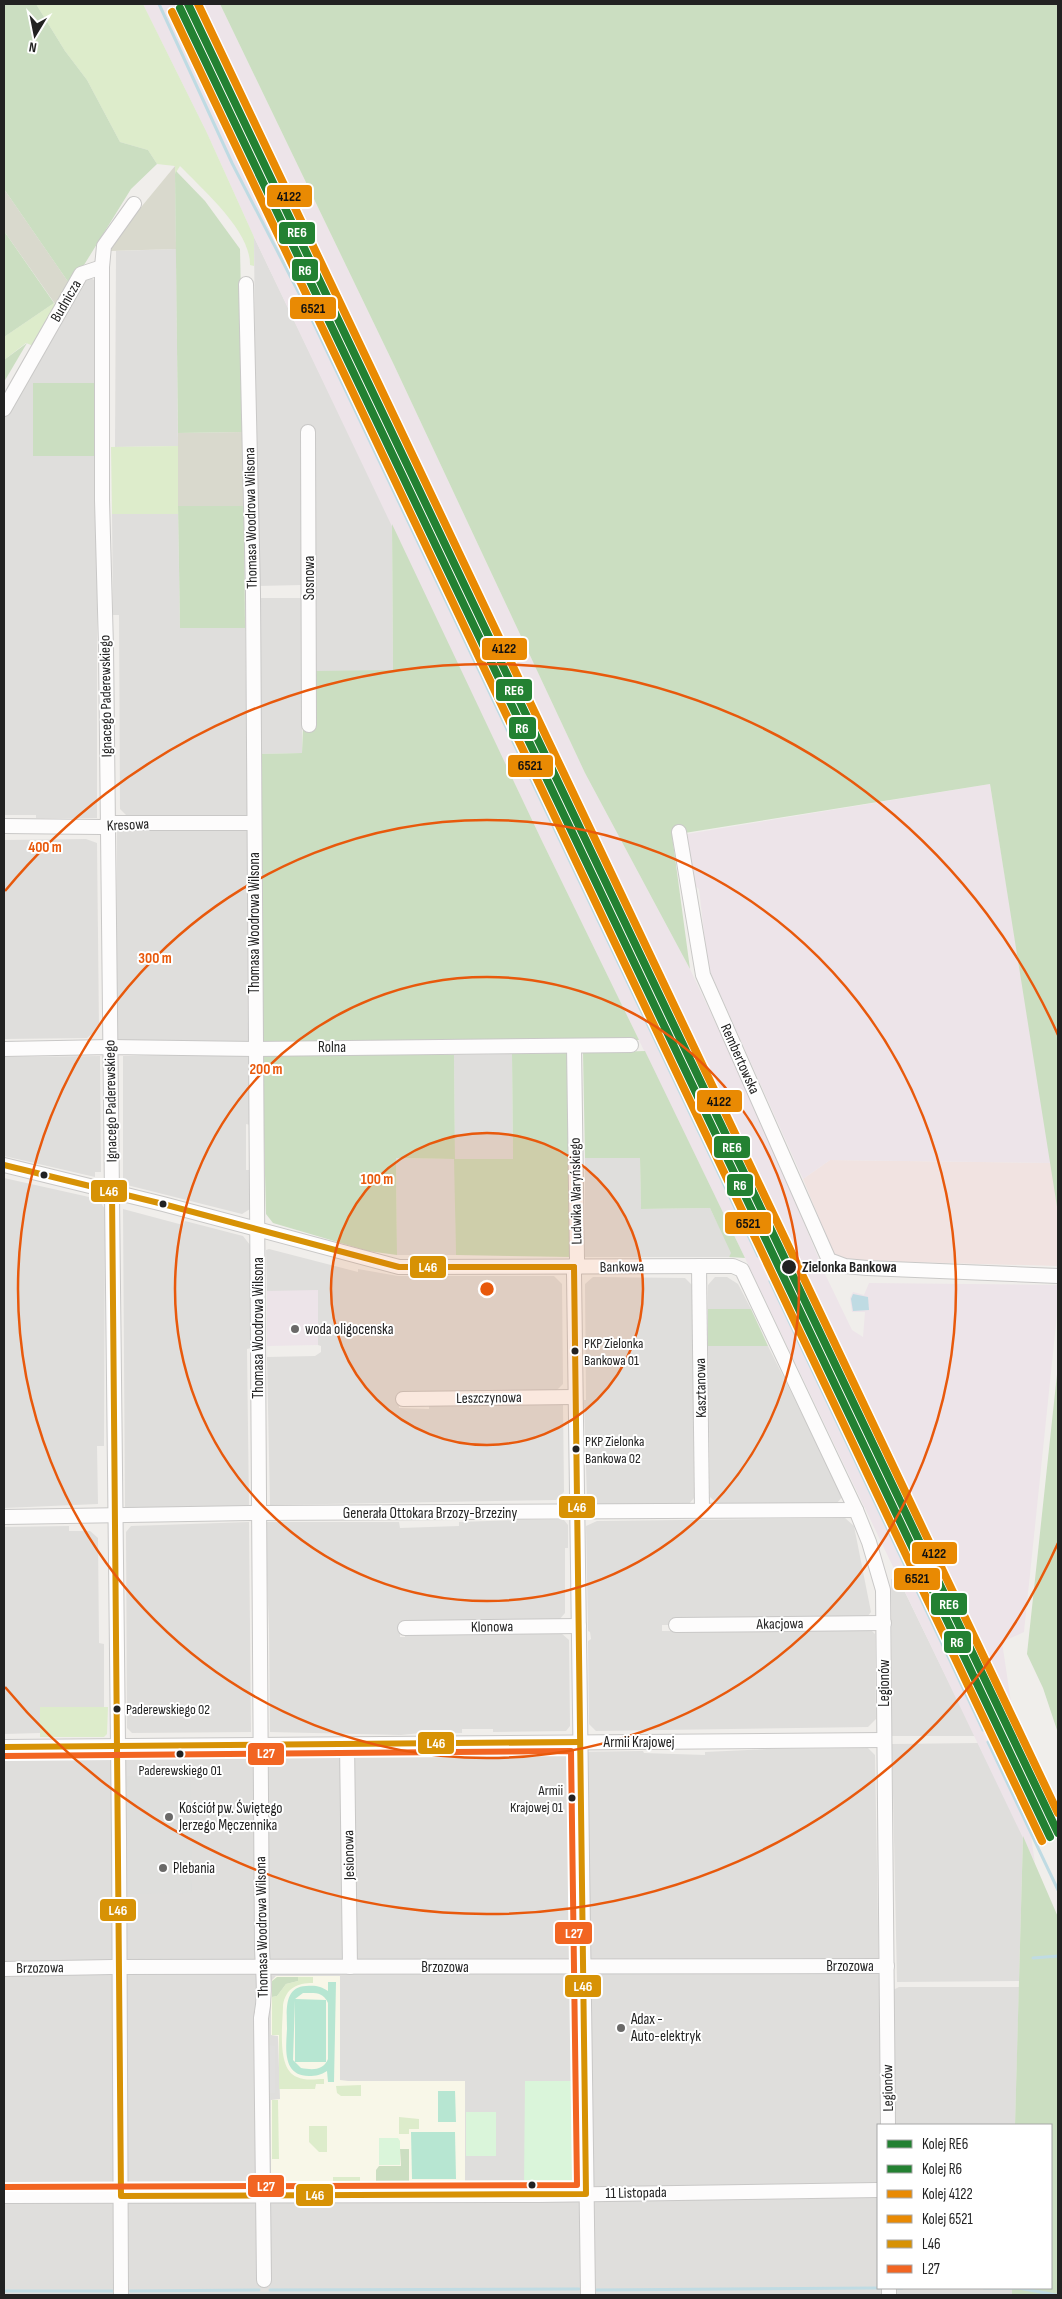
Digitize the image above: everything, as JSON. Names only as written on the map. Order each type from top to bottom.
[{"type":"street","points":[[102,267],[104,246],[134,204]]},
{"type":"street","name":"Budnicza","points":[[4,409],[81,274],[102,267]]},
{"type":"street","name":"Ignacego Paderewskiego","points":[[102,267],[102,500],[108,825],[116,1515],[121,2295]]},
{"type":"street","name":"Thomasa Woodrowa Wilsona","points":[[246,284],[253,593],[253,823],[264,2001],[261,2018],[264,2280]]},
{"type":"street","name":"Sosnowa","points":[[308,432],[308,725]]},
{"type":"street","name":"Kresowa","points":[[4,826],[108,825],[115,823],[253,823]]},
{"type":"street","name":"Rembertowska","points":[[679,832],[703,975],[825,1253],[834,1263],[845,1266],[1058,1276]]},
{"type":"street","name":"Rolna","points":[[4,1049],[110,1047],[255,1049],[630,1045]]},
{"type":"street","name":"Ludwika Waryńskiego","points":[[574,1046],[577,1259],[574,1267],[575,1397],[588,2295]]},
{"type":"street","name":"Bankowa","points":[[4,1165],[112,1191],[399,1266],[733,1266],[742,1270]]},
{"type":"street","name":"Kasztanowa","points":[[699,1266],[702,1510]]},
{"type":"street","name":"Legionów","points":[[742,1270],[856,1510],[869,1542],[882,1590],[884,1623],[888,2124]]},
{"type":"street","name":"Leszczynowa","points":[[403,1400],[575,1397]]},
{"type":"street","name":"Generała Ottokara Brzozy-Brzeziny","points":[[4,1517],[260,1513],[856,1510]]},
{"type":"street","name":"Akacjowa","points":[[676,1625],[884,1623]]},
{"type":"street","name":"Klonowa","points":[[405,1628],[579,1626]]},
{"type":"street","name":"Armii Krajowej","points":[[4,1747],[884,1740]]},
{"type":"street","name":"Jesionowa","points":[[347,1744],[350,1967]]},
{"type":"street","name":"Brzozowa","points":[[4,1969],[119,1967],[887,1966]]},
{"type":"street","name":"11 Listopada","points":[[4,2196],[586,2194],[877,2190]]},
{"type":"shaded area","points":[[143,4],[220,4],[394,365],[585,773],[690,969],[767,1133],[825,1274],[852,1330],[863,1337],[865,1312],[852,1312],[850,1298],[853,1292],[864,1295],[869,1283],[1058,1285],[1058,1305],[1024,1632],[1002,1642],[1035,1863],[745,1258],[542,841],[254,237],[207,133]]},
{"type":"shaded area","points":[[175,166],[176,249],[109,251],[109,246]]},
{"type":"shaded area","points":[[4,189],[71,286],[58,308],[4,231]]},
{"type":"shaded area","points":[[254,237],[392,524],[393,671],[316,671],[313,428],[301,428],[302,585],[257,586]]},
{"type":"shaded area","points":[[176,249],[178,446],[115,447],[116,251]]},
{"type":"shaded area","points":[[86,277],[98,281],[97,383],[33,456],[97,456],[97,818],[36,818],[36,815],[4,815],[4,418]]},
{"type":"shaded area","points":[[244,432],[244,506],[178,506],[178,433]]},
{"type":"shaded area","points":[[112,514],[178,514],[180,628],[245,628],[248,816],[128,817],[120,809],[119,615],[113,615]]},
{"type":"shaded area","points":[[257,598],[302,598],[302,753],[259,754]]},
{"type":"shaded area","points":[[990,784],[1051,1163],[830,1160],[803,1179],[708,967],[699,889],[694,885],[687,834]]},
{"type":"shaded area","points":[[247,828],[248,1042],[117,1044],[117,830]]},
{"type":"shaded area","points":[[86,839],[97,843],[99,1028],[87,1038],[4,1039],[4,840]]},
{"type":"shaded area","points":[[248,1054],[250,1125],[246,1124],[246,1170],[250,1170],[250,1209],[242,1214],[123,1184],[123,1056]]},
{"type":"shaded area","points":[[512,1054],[513,1159],[455,1159],[454,1055]]},
{"type":"shaded area","points":[[100,1056],[101,1172],[95,1172],[95,1177],[4,1156],[4,1057]]},
{"type":"shaded area","points":[[396,1158],[455,1159],[456,1255],[397,1255]]},
{"type":"shaded area","points":[[585,1158],[640,1158],[641,1209],[710,1208],[732,1253],[729,1257],[585,1257]]},
{"type":"shaded area","points":[[830,1160],[1051,1163],[1058,1213],[1058,1266],[836,1260],[803,1179]]},
{"type":"shaded area","points":[[4,1178],[98,1199],[105,1209],[104,1446],[97,1446],[98,1504],[4,1508]]},
{"type":"shaded area","points":[[123,1209],[183,1225],[185,1221],[243,1236],[250,1245],[251,1348],[247,1349],[249,1507],[125,1507]]},
{"type":"shaded area","points":[[269,1249],[358,1272],[358,1269],[398,1276],[554,1276],[562,1284],[563,1384],[555,1392],[399,1394],[399,1408],[429,1409],[429,1406],[563,1404],[564,1492],[556,1500],[270,1505],[267,1357],[315,1356],[321,1352],[321,1346],[318,1345],[318,1291],[267,1291],[266,1250]]},
{"type":"shaded area","points":[[593,1277],[685,1278],[692,1285],[694,1498],[688,1505],[598,1505],[587,1500],[584,1400],[586,1400],[585,1284]]},
{"type":"shaded area","points":[[715,1277],[727,1277],[738,1284],[751,1309],[708,1309],[708,1285]]},
{"type":"shaded area","points":[[318,1290],[318,1345],[267,1346],[267,1291]]},
{"type":"shaded area","points":[[708,1346],[768,1346],[843,1496],[837,1503],[718,1504],[710,1497]]},
{"type":"shaded area","points":[[845,1518],[854,1526],[871,1612],[867,1617],[672,1619],[672,1625],[662,1625],[662,1631],[870,1629],[875,1634],[876,1719],[868,1727],[596,1731],[589,1724],[588,1641],[591,1639],[590,1632],[588,1631],[586,1526],[597,1521]]},
{"type":"shaded area","points":[[564,1520],[568,1525],[568,1548],[565,1548],[565,1613],[559,1620],[401,1621],[400,1637],[405,1637],[405,1634],[561,1633],[569,1640],[570,1726],[566,1731],[493,1732],[493,1729],[462,1729],[462,1733],[431,1732],[401,1735],[270,1732],[265,1522],[399,1522],[400,1528],[459,1526],[459,1522]]},
{"type":"shaded area","points":[[249,1522],[251,1732],[132,1733],[127,1728],[126,1532],[131,1526]]},
{"type":"shaded area","points":[[69,1526],[69,1531],[90,1531],[98,1538],[99,1643],[104,1644],[104,1707],[40,1707],[40,1733],[4,1734],[4,1527]]},
{"type":"shaded area","points":[[898,1578],[975,1736],[892,1736],[891,1579]]},
{"type":"shaded area","points":[[978,1743],[1023,1836],[1019,1981],[897,1982],[892,1744]]},
{"type":"shaded area","points":[[868,1748],[875,1755],[879,1984],[893,1990],[899,1987],[1019,1987],[1015,2124],[877,2124],[877,2289],[1012,2289],[1012,2295],[4,2295],[4,1756],[104,1756],[127,1760],[132,1755],[461,1754],[462,1751],[563,1750],[571,1752],[643,1751],[644,1753],[705,1755],[705,1752]]},
{"type":"shaded area","points":[[191,1754],[191,1775],[127,1776],[127,1760],[132,1755]]},
{"type":"shaded area","points":[[191,1775],[192,1893],[128,1894],[127,1776]]},
{"type":"shaded area","points":[[276,1976],[340,1976],[340,2080],[465,2081],[465,2188],[282,2187],[271,2178],[271,2100],[280,2099],[278,2036],[271,2035],[271,1981]]},
{"type":"shaded area","points":[[268,2045],[275,2046],[275,2093],[268,2093]]},
{"type":"green space","points":[[4,4],[36,4],[65,51],[87,80],[120,142],[148,150],[157,164],[131,189],[71,286],[4,189]]},
{"type":"green space","points":[[36,4],[143,4],[207,133],[254,237],[254,266],[250,265],[243,238],[224,211],[180,166],[175,174],[175,166],[157,164],[148,150],[120,142],[87,80],[65,51]]},
{"type":"green space","points":[[220,4],[1058,4],[1058,1213],[990,784],[672,835],[690,969],[585,773],[394,365]]},
{"type":"green space","points":[[176,171],[205,201],[240,249],[244,432],[178,433]]},
{"type":"green space","points":[[4,231],[54,303],[4,337]]},
{"type":"green space","points":[[54,303],[58,308],[36,347],[26,343],[4,360],[4,337]]},
{"type":"green space","points":[[27,343],[4,382],[4,360]]},
{"type":"green space","points":[[33,383],[97,383],[97,456],[33,456]]},
{"type":"green space","points":[[178,446],[178,514],[112,514],[111,447]]},
{"type":"green space","points":[[178,506],[244,506],[245,628],[180,628]]},
{"type":"green space","points":[[392,524],[542,841],[639,1040],[262,1043],[259,754],[302,753],[303,726],[316,726],[316,671],[393,670]]},
{"type":"green space","points":[[645,1051],[745,1258],[729,1257],[731,1253],[710,1208],[641,1209],[640,1158],[585,1158],[583,1053]]},
{"type":"green space","points":[[570,1053],[572,1257],[456,1255],[454,1159],[396,1158],[397,1255],[368,1251],[273,1223],[266,1214],[262,1055],[454,1055],[455,1159],[513,1159],[512,1054]]},
{"type":"green space","points":[[708,1309],[751,1309],[768,1346],[708,1346]]},
{"type":"green space","points":[[1058,1365],[1058,1733],[1043,1688],[1027,1654]]},
{"type":"green space","points":[[40,1707],[108,1707],[107,1734],[104,1737],[40,1737]]},
{"type":"green space","points":[[1023,1836],[1058,1917],[1058,2295],[1012,2295],[1012,2289],[1052,2289],[1052,2124],[1015,2124]]},
{"type":"green space","points":[[277,1977],[298,1977],[298,1981],[286,1984],[277,1996],[272,1997],[272,1981]]},
{"type":"green space","points":[[298,1977],[313,1977],[313,1983],[297,1985],[284,1999],[283,2056],[290,2072],[297,2077],[310,2080],[324,2079],[324,2084],[316,2084],[315,2089],[279,2089],[279,2035],[272,2035],[272,1997],[277,1996],[286,1984],[298,1981]]},
{"type":"green space","points":[[328,1982],[336,1982],[334,2082],[328,2082],[327,2071],[318,2075],[300,2075],[290,2066],[286,2052],[287,2008],[290,1996],[299,1987],[318,1986],[328,1991]],"holes":[[[303,1993],[314,1993],[324,1996],[328,2003],[328,2059],[326,2063],[320,2068],[301,2068],[295,2062],[326,2062],[326,2000],[295,1999]],[[295,2000],[295,2062],[293,2060]]]},
{"type":"green space","points":[[525,2081],[575,2081],[577,2179],[572,2184],[524,2185]]},
{"type":"green space","points":[[361,2085],[361,2096],[341,2096],[337,2093],[336,2086]]},
{"type":"green space","points":[[438,2091],[455,2091],[456,2122],[438,2122]]},
{"type":"green space","points":[[272,2100],[278,2100],[279,2159],[272,2159]]},
{"type":"green space","points":[[466,2112],[496,2112],[496,2156],[466,2156]]},
{"type":"green space","points":[[399,2117],[419,2119],[419,2129],[409,2129],[409,2134],[399,2134]]},
{"type":"green space","points":[[309,2126],[327,2126],[327,2152],[319,2152],[309,2142]]},
{"type":"green space","points":[[411,2132],[455,2132],[456,2179],[412,2179]]},
{"type":"green space","points":[[379,2138],[398,2138],[400,2141],[400,2165],[379,2165]]},
{"type":"green space","points":[[400,2149],[409,2149],[409,2187],[376,2187],[376,2170],[379,2166],[401,2166]]},
{"type":"green space","points":[[333,2177],[360,2177],[360,2184],[333,2185]]},
{"type":"water","points":[[853,1294],[868,1297],[869,1310],[853,1311],[851,1299]]},
{"type":"waterway","points":[[159,4],[232,163],[304,303],[758,1256]]},
{"type":"waterway","points":[[770,1281],[983,1730]]},
{"type":"waterway","points":[[988,1742],[1058,1890]]},
{"type":"waterway","points":[[1033,1958],[1058,1956]]},
{"type":"waterway","points":[[596,2290],[877,2288]]},
{"type":"waterway","points":[[270,2290],[579,2289]]},
{"type":"waterway","points":[[1024,2289],[1056,2295]]},
{"type":"waterway","points":[[130,2291],[259,2290]]},
{"type":"waterway","points":[[4,2291],[113,2291]]},
{"type":"rail line","name":"RE6","points":[[188,4],[1058,1833]]},
{"type":"rail line","name":"4122","points":[[198,4],[1058,1813]]},
{"type":"rail line","name":"R6","points":[[180,8],[1050,1837]]},
{"type":"rail line","name":"6521","points":[[172,12],[1042,1841]]},
{"type":"transit line","name":"L46","points":[[4,1165],[163,1204],[399,1267],[574,1267]]},
{"type":"transit line","name":"L46","points":[[112,1191],[121,2196],[586,2194],[574,1267]]},
{"type":"transit line","name":"L46","points":[[4,1747],[580,1742]]},
{"type":"transit line","name":"L27","points":[[4,1756],[571,1751],[577,2185],[4,2187]]},
{"type":"place","name":"Zielonka Bankowa","points":[[789,1267]]},
{"type":"place","name":"woda oligocenska","points":[[295,1329]]},
{"type":"place","name":"PKP Zielonka Bankowa 01","points":[[575,1351]]},
{"type":"place","name":"PKP Zielonka Bankowa 02","points":[[576,1449]]},
{"type":"place","name":"Paderewskiego 02","points":[[117,1709]]},
{"type":"place","name":"Paderewskiego 01","points":[[180,1754]]},
{"type":"place","name":"Armii Krajowej 01","points":[[572,1798]]},
{"type":"place","name":"Kościół pw. Świętego Jerzego Męczennika","points":[[169,1817]]},
{"type":"place","name":"Plebania","points":[[163,1868]]},
{"type":"place","name":"Adax - Auto-elektryk","points":[[621,2028]]}]
